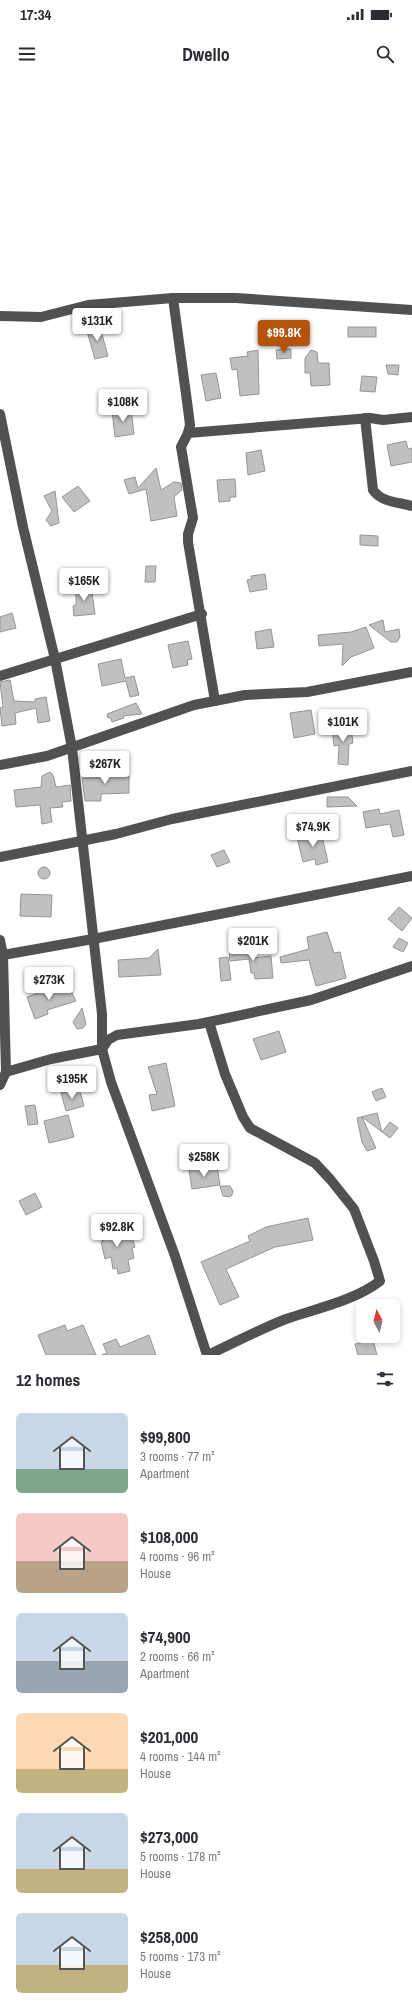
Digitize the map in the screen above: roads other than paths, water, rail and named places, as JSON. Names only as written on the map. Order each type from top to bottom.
[{"type":"street","points":[[173,298],[190,425],[181,447],[193,518],[188,534],[188,542],[202,614],[215,701]]},
{"type":"street","points":[[0,316],[41,317],[88,305],[173,298],[236,298],[412,310]]},
{"type":"street","points":[[0,414],[23,527],[55,659],[72,748],[102,1014],[102,1049],[111,1082],[175,1256],[208,1355],[270,1326],[326,1306],[373,1287],[380,1282],[354,1210],[330,1178],[315,1163],[250,1128],[242,1117],[225,1074],[208,1022]]},
{"type":"street","points":[[188,433],[365,418],[383,420],[412,417]]},
{"type":"street","points":[[365,418],[373,490],[383,500],[412,506]]},
{"type":"street","points":[[0,676],[202,614]]},
{"type":"street","points":[[0,765],[47,756],[194,705],[245,696],[307,692],[412,672]]},
{"type":"street","points":[[0,857],[116,834],[172,819],[412,771]]},
{"type":"street","points":[[3,955],[93,939],[412,876]]},
{"type":"street","points":[[0,940],[3,955],[6,1072],[0,1085]]},
{"type":"street","points":[[6,1072],[51,1059],[102,1049],[108,1040],[117,1034],[208,1022],[311,1000],[412,966]]}]
